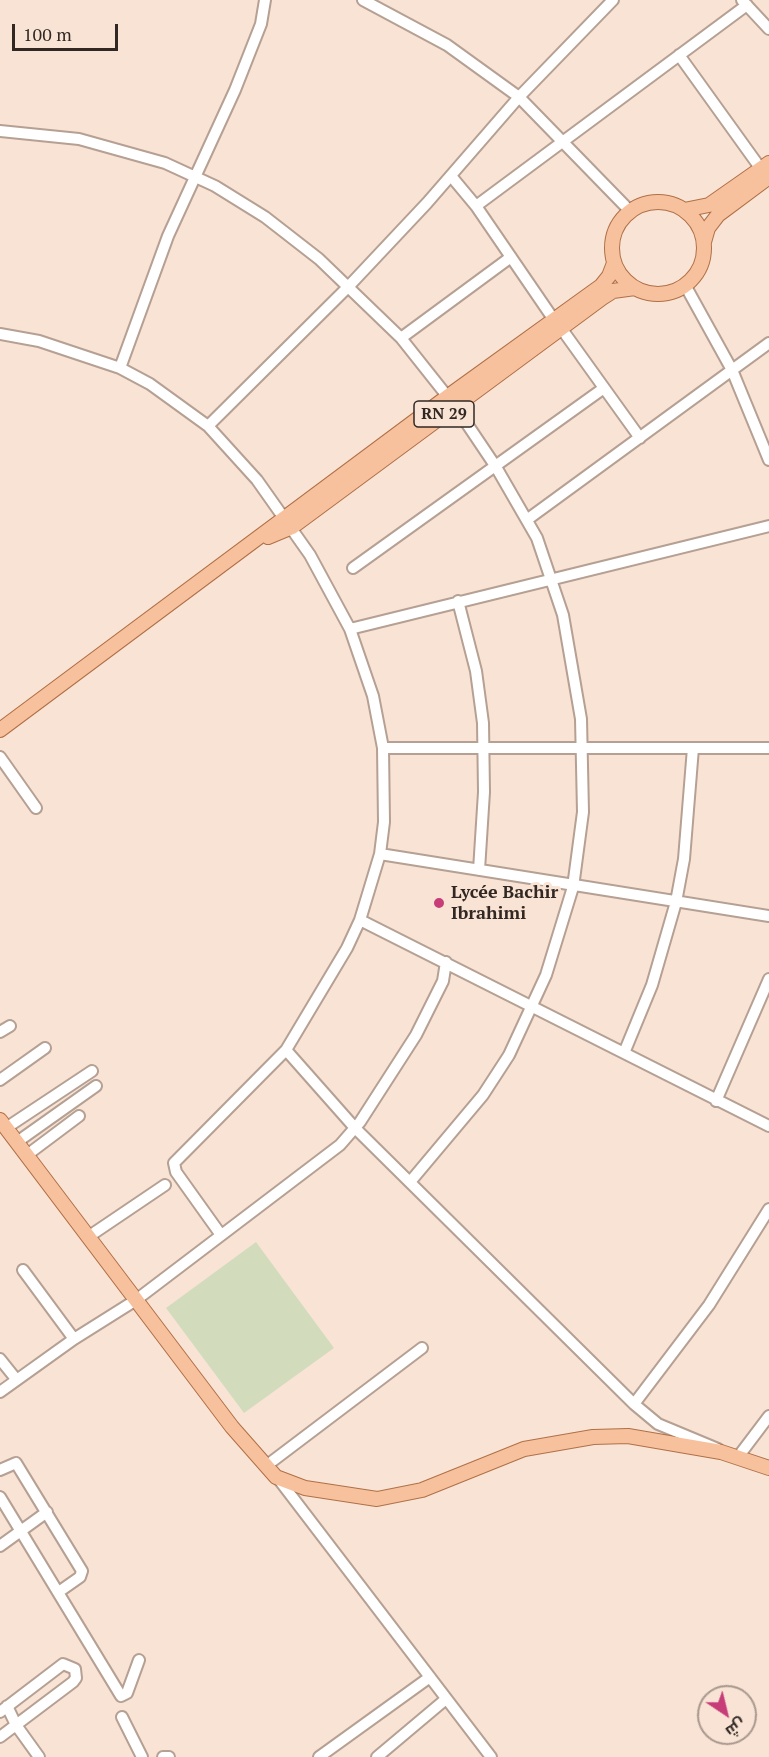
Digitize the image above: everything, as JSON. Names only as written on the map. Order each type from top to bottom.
[{"type":"main road","points":[[684,210],[710,205],[767,174]]},
{"type":"main road","points":[[704,244],[696,222],[684,210],[660,202],[641,205],[630,211],[621,220],[612,237],[614,263],[624,280],[635,288],[657,294],[669,293],[685,285],[700,267],[708,228],[718,215],[767,174]]},
{"type":"main road","name":"RN 29","points":[[2,725],[255,542],[288,522],[558,324],[601,286],[609,276],[614,263]]},
{"type":"main road","name":"RN 29","points":[[558,324],[614,291],[635,288]]},
{"type":"main road","points":[[3,1124],[232,1427],[276,1477],[305,1488],[377,1499],[422,1490],[524,1449],[556,1442],[628,1436],[722,1452],[769,1468]]},
{"type":"street","points":[[120,368],[168,236],[197,177],[261,24],[266,0]]},
{"type":"street","points":[[363,0],[447,45],[519,97],[630,211]]},
{"type":"street","points":[[208,426],[348,286],[451,176],[519,97],[613,0]]},
{"type":"street","points":[[476,206],[679,55],[744,3],[769,29]]},
{"type":"street","points":[[679,55],[767,174]]},
{"type":"street","points":[[0,131],[79,140],[165,163],[197,177],[265,216],[348,286],[401,338],[451,402],[496,467],[528,519],[552,577],[573,656],[584,748],[583,812],[573,887],[557,944],[533,1008],[509,1055],[483,1095],[410,1182]]},
{"type":"street","points":[[451,176],[476,206],[640,438]]},
{"type":"street","points":[[401,338],[511,257]]},
{"type":"street","points":[[685,285],[732,370],[769,460]]},
{"type":"street","points":[[0,334],[39,341],[120,368],[150,384],[208,426],[257,480],[288,522],[350,629],[373,696],[383,748],[384,822],[380,854],[360,920],[337,966],[285,1050],[174,1163],[175,1170],[221,1235]]},
{"type":"street","points":[[528,519],[769,343]]},
{"type":"street","points":[[353,568],[604,388]]},
{"type":"street","points":[[350,629],[552,577],[769,526]]},
{"type":"street","points":[[458,601],[476,671],[484,748],[483,833],[479,870]]},
{"type":"street","points":[[383,748],[769,748]]},
{"type":"street","points":[[624,1053],[652,985],[676,902],[684,859],[693,748]]},
{"type":"street","points":[[0,758],[36,808]]},
{"type":"street","points":[[380,854],[573,887],[769,916]]},
{"type":"street","points":[[360,920],[769,1126]]},
{"type":"street","points":[[0,1392],[74,1339],[136,1300],[325,1158],[355,1128],[416,1035],[443,981],[446,962]]},
{"type":"street","points":[[716,1101],[769,979]]},
{"type":"street","points":[[0,1032],[10,1026]]},
{"type":"street","points":[[0,1080],[45,1048]]},
{"type":"street","points":[[285,1050],[355,1128],[634,1404],[658,1424],[709,1443],[722,1452]]},
{"type":"street","points":[[3,1124],[92,1071]]},
{"type":"street","points":[[17,1142],[96,1086]]},
{"type":"street","points":[[27,1155],[80,1116]]},
{"type":"street","points":[[88,1237],[165,1185]]},
{"type":"street","points":[[634,1404],[709,1305],[769,1209]]},
{"type":"street","points":[[22,1270],[74,1339]]},
{"type":"street","points":[[266,1466],[422,1348]]},
{"type":"street","points":[[0,1359],[16,1379]]},
{"type":"street","points":[[738,1457],[769,1416]]},
{"type":"street","points":[[0,1470],[16,1463],[82,1572],[80,1577],[60,1592]]},
{"type":"street","points":[[276,1477],[491,1757]]},
{"type":"street","points":[[0,1497],[60,1592],[121,1696],[127,1693],[139,1660]]},
{"type":"street","points":[[0,1546],[47,1512]]},
{"type":"street","points":[[0,1737],[16,1725],[73,1682],[77,1673],[72,1665],[63,1664],[4,1709],[16,1725],[39,1757]]},
{"type":"street","points":[[319,1757],[430,1677]]},
{"type":"street","points":[[376,1757],[447,1699]]},
{"type":"street","points":[[122,1717],[142,1757]]},
{"type":"street","points":[[164,1757],[170,1757]]},
{"type":"green space","points":[[256,1242],[334,1348],[244,1413],[166,1308]]},
{"type":"place","name":"Lycée Bachir Ibrahimi","points":[[439,903]]}]
